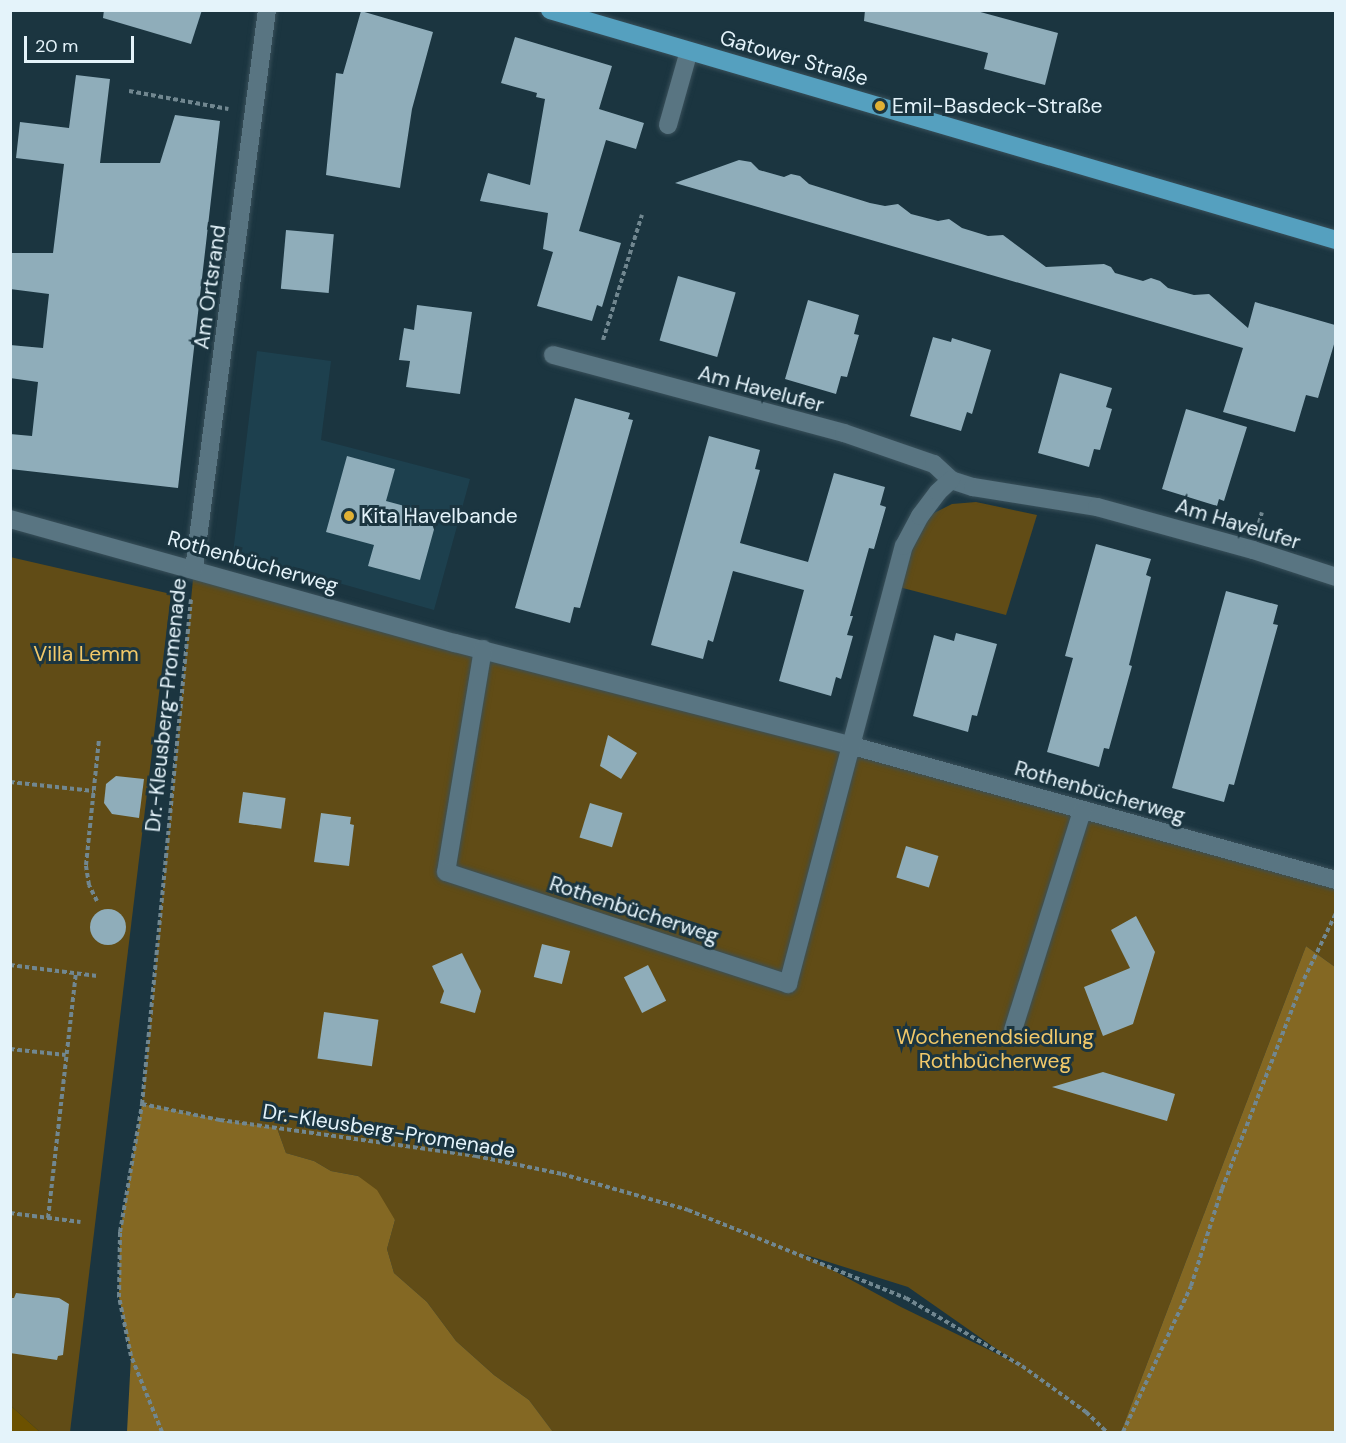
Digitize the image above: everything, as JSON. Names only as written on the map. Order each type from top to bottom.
[{"type":"main road","name":"Gatower Straße","points":[[550,10],[1335,240]]},
{"type":"street","name":"Am Ortsrand","points":[[194,569],[267,10]]},
{"type":"street","points":[[668,125],[689,51]]},
{"type":"street","name":"Am Havelufer","points":[[553,355],[844,433],[934,464],[951,480],[973,486],[1097,507],[1253,550],[1335,577]]},
{"type":"street","points":[[853,746],[904,546],[920,516],[938,492],[951,480]]},
{"type":"street","name":"Rothenbücherweg","points":[[10,519],[455,644],[483,649],[853,746],[1335,880]]},
{"type":"street","name":"Rothenbücherweg","points":[[483,649],[446,872],[788,984],[853,746]]},
{"type":"street","points":[[1013,1030],[1082,811]]},
{"type":"path","points":[[129,91],[255,114]]},
{"type":"path","points":[[595,366],[642,215]]},
{"type":"path","name":"Dr.-Kleusberg-Promenade","points":[[194,569],[142,1104],[220,1120],[476,1156],[562,1174],[688,1210],[906,1298],[1023,1366],[1086,1412],[1107,1432]]},
{"type":"path","points":[[97,901],[89,885],[86,865],[99,740]]},
{"type":"path","points":[[10,782],[94,791]]},
{"type":"path","points":[[1123,1432],[1191,1286],[1230,1168],[1304,979],[1335,913]]},
{"type":"path","points":[[10,965],[97,976]]},
{"type":"path","points":[[48,1218],[76,973]]},
{"type":"path","points":[[10,1049],[66,1055]]},
{"type":"path","points":[[142,1104],[120,1232],[119,1297],[130,1356],[162,1432]]},
{"type":"path","points":[[10,1213],[80,1222]]},
{"type":"shaded area","name":"Kita Havelbande","points":[[257,351],[331,361],[321,440],[470,479],[434,610],[233,553]]},
{"type":"shaded area","points":[[1306,946],[1335,967],[1335,1432],[1121,1432]]},
{"type":"shaded area","points":[[142,1104],[220,1120],[277,1128],[286,1153],[314,1161],[331,1171],[358,1176],[377,1190],[395,1220],[387,1249],[394,1273],[427,1302],[456,1341],[494,1375],[529,1400],[553,1432],[127,1432],[131,1356],[119,1297],[120,1232]]},
{"type":"shaded area","points":[[11,1406],[20,1414],[40,1432],[11,1432]]},
{"type":"green space","points":[[976,502],[1037,515],[1006,615],[899,587],[913,539],[930,515],[952,504]]},
{"type":"green space","name":"Villa Lemm","points":[[10,557],[171,594],[70,1432],[40,1432],[11,1406]]},
{"type":"green space","name":"Wochenendsiedlung Rothbücherweg","points":[[194,569],[1335,880],[1335,967],[1306,946],[1121,1432],[553,1432],[529,1400],[494,1375],[456,1341],[427,1302],[394,1273],[387,1249],[395,1220],[358,1176],[331,1171],[314,1161],[286,1153],[277,1128],[220,1120],[142,1104]],"holes":[[[803,1254],[908,1287],[1018,1364],[901,1307]]]},
{"type":"building","points":[[104,10],[202,10],[191,44],[103,18]]},
{"type":"building","points":[[865,10],[973,10],[1058,33],[1045,85],[984,69],[988,53],[864,21]]},
{"type":"building","points":[[361,11],[433,32],[412,109],[400,188],[326,175],[336,73],[343,74]]},
{"type":"building","points":[[515,37],[612,66],[599,109],[644,123],[636,149],[606,140],[579,231],[621,243],[602,307],[597,305],[592,321],[537,306],[553,252],[543,249],[548,213],[480,201],[488,173],[530,185],[545,99],[536,97],[537,93],[501,83]]},
{"type":"building","points":[[76,75],[110,79],[100,163],[160,163],[175,115],[220,121],[178,488],[10,469],[10,434],[32,436],[38,382],[10,378],[10,345],[43,348],[49,294],[10,289],[10,253],[53,253],[64,164],[16,158],[20,122],[69,128]]},
{"type":"building","points":[[739,160],[751,162],[759,170],[784,177],[791,174],[800,176],[809,184],[870,203],[885,206],[898,204],[911,214],[938,221],[949,219],[962,228],[988,236],[1003,235],[1046,267],[1104,264],[1111,267],[1115,273],[1143,281],[1151,278],[1160,281],[1168,288],[1194,295],[1209,294],[1248,328],[1255,302],[1335,325],[1335,341],[1318,398],[1306,395],[1295,432],[1223,412],[1243,348],[675,183]]},
{"type":"building","points":[[286,230],[334,234],[329,293],[281,289]]},
{"type":"building","points":[[678,276],[736,293],[717,357],[660,340]]},
{"type":"building","points":[[808,300],[859,315],[854,334],[859,335],[847,377],[841,376],[836,394],[785,379]]},
{"type":"building","points":[[417,305],[472,312],[460,394],[406,387],[410,361],[399,360],[404,328],[414,330]]},
{"type":"building","points":[[933,337],[951,342],[952,338],[991,350],[972,414],[967,412],[961,431],[910,416]]},
{"type":"building","points":[[1060,373],[1112,388],[1106,407],[1112,409],[1100,450],[1094,449],[1089,467],[1038,453]]},
{"type":"building","points":[[575,398],[630,413],[628,419],[633,420],[580,608],[574,607],[570,623],[515,608]]},
{"type":"building","points":[[1186,409],[1247,427],[1224,501],[1219,499],[1217,506],[1162,489]]},
{"type":"building","points":[[709,436],[760,450],[755,469],[760,470],[740,543],[808,562],[834,473],[885,487],[880,505],[886,507],[874,549],[869,548],[850,616],[853,616],[847,635],[853,636],[841,679],[836,677],[831,696],[779,681],[804,590],[733,571],[713,642],[708,640],[703,659],[651,645]]},
{"type":"building","points":[[347,456],[395,469],[386,501],[438,515],[420,580],[368,566],[374,545],[326,532]]},
{"type":"building","points":[[1096,544],[1151,559],[1146,575],[1151,577],[1129,665],[1132,666],[1109,749],[1104,748],[1099,767],[1047,752],[1073,658],[1065,656]]},
{"type":"building","points":[[1226,591],[1278,605],[1273,624],[1278,625],[1234,785],[1229,784],[1224,802],[1172,788]]},
{"type":"building","points":[[956,633],[997,644],[977,716],[972,715],[968,732],[913,716],[934,635],[954,641]]},
{"type":"building","points":[[608,735],[637,753],[621,779],[600,766]]},
{"type":"building","points":[[116,776],[144,779],[139,818],[112,814],[104,803],[106,784]]},
{"type":"building","points":[[243,792],[286,798],[281,829],[239,823]]},
{"type":"building","points":[[590,803],[623,813],[612,847],[579,837]]},
{"type":"building","points":[[321,813],[351,817],[350,824],[354,825],[349,866],[314,862]]},
{"type":"building","points":[[906,846],[939,856],[929,887],[896,878]]},
{"type":"building","points":[[108,909],[121,914],[126,927],[121,940],[108,945],[95,940],[90,927],[95,914]]},
{"type":"building","points":[[1136,916],[1155,952],[1133,1024],[1103,1036],[1084,987],[1130,968],[1111,930]]},
{"type":"building","points":[[542,944],[570,951],[562,984],[534,977]]},
{"type":"building","points":[[462,953],[481,991],[475,1013],[440,1003],[444,991],[432,966]]},
{"type":"building","points":[[648,965],[666,1001],[642,1013],[624,977]]},
{"type":"building","points":[[324,1012],[378,1020],[372,1066],[317,1059]]},
{"type":"building","points":[[1103,1072],[1175,1094],[1167,1121],[1052,1087]]},
{"type":"building","points":[[16,1293],[59,1298],[69,1304],[63,1355],[58,1356],[57,1360],[10,1353],[10,1298],[14,1298]]},
{"type":"place","name":"Emil-Basdeck-Straße","points":[[880,106]]},
{"type":"place","name":"Kita Havelbande","points":[[349,516]]}]
